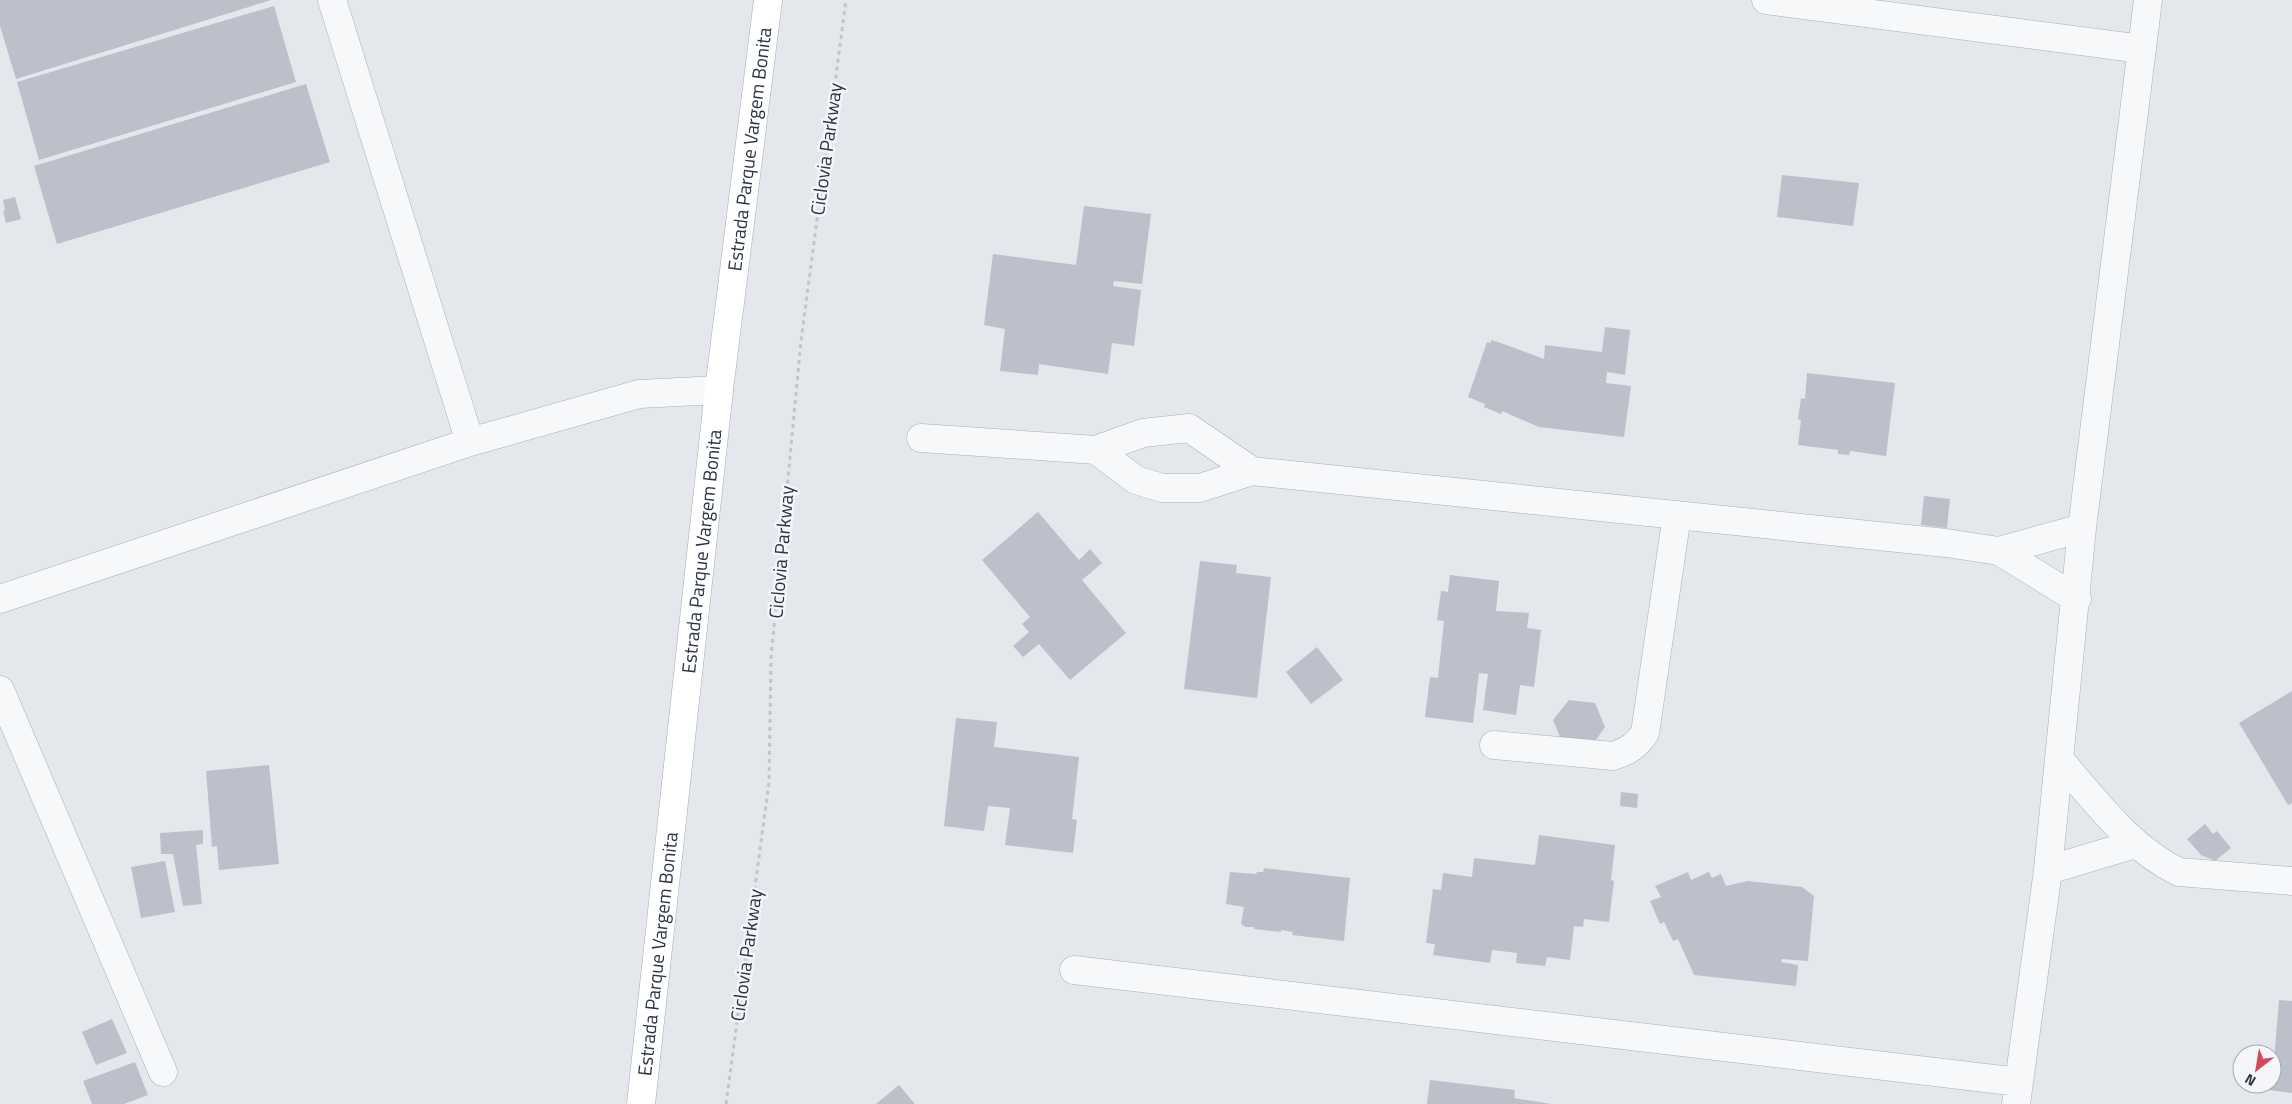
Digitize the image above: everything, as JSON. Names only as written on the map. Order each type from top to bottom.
[{"type":"main road","name":"Estrada Parque Vargem Bonita","points":[[641,1104],[719,390],[768,0]]},
{"type":"street","points":[[332,0],[470,442]]},
{"type":"street","points":[[1766,0],[2142,49]]},
{"type":"street","points":[[1074,970],[2017,1093],[2048,870],[2077,599],[2082,528],[2148,0]]},
{"type":"street","points":[[0,599],[470,442],[639,394],[719,390]]},
{"type":"street","points":[[922,438],[1096,450],[1143,433],[1189,428],[1252,471]]},
{"type":"street","points":[[1096,450],[1136,480],[1162,488],[1200,488],[1252,471],[1946,543],[2000,551],[2077,599]]},
{"type":"street","points":[[1494,745],[1613,756],[1628,751],[1639,741],[1644,733],[1677,515]]},
{"type":"street","points":[[2000,551],[2082,528]]},
{"type":"street","points":[[0,690],[163,1072]]},
{"type":"street","points":[[2059,759],[2135,844],[2155,860],[2179,872],[2292,881]]},
{"type":"street","points":[[2048,870],[2135,844]]},
{"type":"path","name":"Ciclovia Parkway","points":[[726,1104],[769,782],[771,658],[799,361],[846,0]]},
{"type":"building","points":[[0,0],[271,0],[16,79],[0,26]]},
{"type":"building","points":[[274,6],[296,82],[39,160],[17,82]]},
{"type":"building","points":[[306,84],[330,162],[57,244],[34,166]]},
{"type":"building","points":[[1782,175],[1859,183],[1853,226],[1777,217]]},
{"type":"building","points":[[15,197],[21,219],[6,223],[3,200]]},
{"type":"building","points":[[1084,206],[1151,214],[1142,284],[1114,281],[1113,286],[1141,290],[1134,346],[1112,343],[1108,374],[1039,364],[1038,375],[1000,371],[1005,329],[984,325],[993,254],[1076,265]]},
{"type":"building","points":[[1605,327],[1630,330],[1625,375],[1607,372],[1606,383],[1631,386],[1624,437],[1539,427],[1502,411],[1501,414],[1484,407],[1485,404],[1468,397],[1487,342],[1491,343],[1491,340],[1544,359],[1545,345],[1602,352]]},
{"type":"building","points":[[1807,373],[1895,383],[1886,456],[1850,451],[1849,455],[1838,454],[1838,450],[1798,445],[1801,420],[1798,419],[1801,398],[1805,399]]},
{"type":"building","points":[[1924,496],[1950,499],[1947,528],[1921,525]]},
{"type":"building","points":[[1038,512],[1079,560],[1090,549],[1102,563],[1082,580],[1126,633],[1070,680],[1039,644],[1023,657],[1013,646],[1029,632],[1022,624],[1030,617],[982,560]]},
{"type":"building","points":[[1200,561],[1237,565],[1236,573],[1271,577],[1257,698],[1184,689]]},
{"type":"building","points":[[1450,575],[1499,581],[1496,611],[1529,613],[1527,628],[1541,630],[1534,687],[1520,685],[1516,715],[1483,710],[1488,674],[1479,673],[1473,723],[1425,717],[1430,677],[1438,678],[1444,621],[1437,620],[1441,591],[1448,592]]},
{"type":"building","points":[[1317,647],[1343,680],[1311,704],[1286,672]]},
{"type":"building","points":[[2292,691],[2292,803],[2288,805],[2239,723]]},
{"type":"building","points":[[1569,700],[1595,703],[1605,727],[1591,747],[1563,744],[1553,720]]},
{"type":"building","points":[[956,718],[997,722],[994,747],[1079,757],[1072,819],[1077,820],[1073,853],[1005,845],[1010,808],[988,806],[984,831],[944,826]]},
{"type":"building","points":[[269,765],[279,864],[219,870],[217,846],[212,847],[206,771]]},
{"type":"building","points":[[1621,792],[1638,794],[1637,808],[1620,806]]},
{"type":"building","points":[[2205,824],[2213,834],[2217,831],[2231,848],[2215,861],[2201,855],[2187,839]]},
{"type":"building","points":[[203,830],[203,844],[196,845],[202,904],[183,906],[173,854],[161,854],[160,833]]},
{"type":"building","points":[[1539,835],[1615,845],[1611,880],[1614,881],[1609,922],[1584,919],[1583,927],[1574,926],[1570,960],[1547,957],[1545,966],[1516,963],[1517,953],[1492,950],[1490,963],[1433,955],[1435,944],[1426,943],[1433,889],[1441,890],[1443,873],[1472,877],[1474,858],[1535,865]]},
{"type":"building","points":[[165,861],[175,912],[141,918],[131,867]]},
{"type":"building","points":[[1264,868],[1350,878],[1344,941],[1292,935],[1293,932],[1281,930],[1281,932],[1254,929],[1254,927],[1245,927],[1241,924],[1244,907],[1226,904],[1230,872],[1256,874],[1257,872],[1263,872]]},
{"type":"building","points":[[1688,872],[1691,880],[1709,872],[1712,878],[1721,874],[1726,886],[1748,881],[1802,887],[1814,896],[1808,961],[1782,959],[1781,962],[1798,965],[1796,986],[1694,975],[1678,939],[1673,941],[1664,922],[1660,924],[1650,901],[1661,897],[1655,886]]},
{"type":"building","points":[[2279,1000],[2292,1001],[2292,1093],[2282,1092],[2282,1044],[2275,1044]]},
{"type":"building","points":[[112,1019],[127,1053],[96,1065],[82,1032]]},
{"type":"building","points":[[135,1062],[148,1095],[124,1104],[92,1104],[83,1081]]},
{"type":"building","points":[[1430,1080],[1515,1090],[1514,1098],[1551,1104],[1427,1104]]},
{"type":"building","points":[[899,1085],[915,1104],[876,1104]]}]
